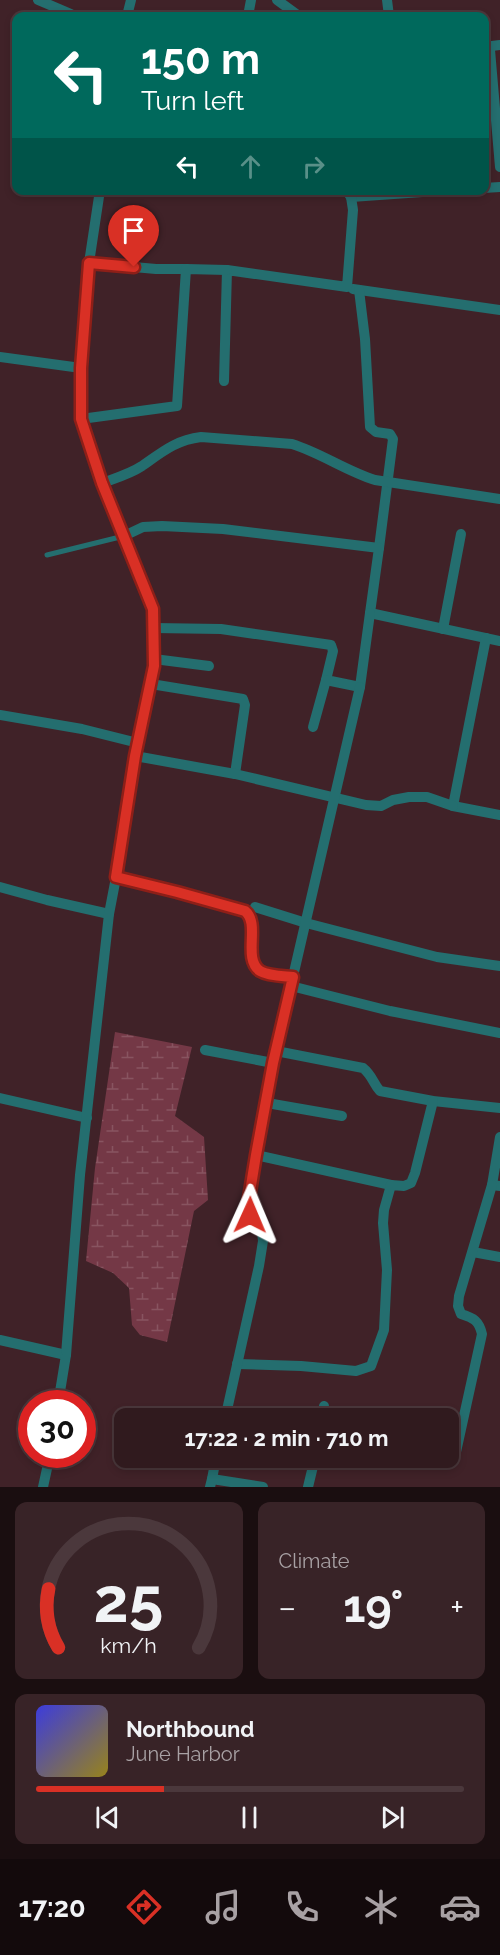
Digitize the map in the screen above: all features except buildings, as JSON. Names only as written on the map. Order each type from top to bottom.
[{"type":"street","points":[[38,0],[66,12]]},
{"type":"street","points":[[277,0],[294,12]]},
{"type":"street","points":[[492,46],[490,50],[500,167]]},
{"type":"street","points":[[60,1390],[66,1355],[87,1118],[109,914],[135,756],[151,684],[154,659],[153,609],[102,483],[81,419],[81,368],[89,263],[99,195]]},
{"type":"street","points":[[347,287],[353,210],[348,195]]},
{"type":"street","points":[[89,263],[156,269],[227,270],[500,310]]},
{"type":"street","points":[[81,419],[177,406],[186,269]]},
{"type":"street","points":[[224,381],[227,270]]},
{"type":"street","points":[[227,1408],[263,1241],[262,1232],[250,1215],[248,1204],[256,1155],[273,1063],[360,687],[389,482],[393,439],[390,434],[376,432],[370,427],[365,339],[359,290]]},
{"type":"street","points":[[0,357],[81,368]]},
{"type":"street","points":[[102,483],[128,474],[173,444],[201,437],[292,444],[304,447],[358,475],[500,499]]},
{"type":"street","points":[[124,536],[143,527],[223,529],[379,549]]},
{"type":"street","points":[[442,629],[461,534]]},
{"type":"street","points":[[370,613],[500,641]]},
{"type":"street","points":[[154,628],[221,630],[331,645],[333,651],[313,727]]},
{"type":"street","points":[[453,806],[486,638]]},
{"type":"street","points":[[154,659],[209,666]]},
{"type":"street","points":[[326,680],[360,687]]},
{"type":"street","points":[[151,684],[243,699],[245,705],[235,774]]},
{"type":"street","points":[[0,715],[82,729],[138,743]]},
{"type":"street","points":[[135,756],[235,774],[366,805],[381,806],[393,800],[427,797],[453,806],[500,815]]},
{"type":"street","points":[[116,877],[245,911],[250,918],[253,961],[258,970],[264,973],[390,1011],[500,1033]]},
{"type":"street","points":[[0,887],[109,914]]},
{"type":"street","points":[[255,907],[306,923],[437,957],[500,966]]},
{"type":"street","points":[[205,1050],[273,1063]]},
{"type":"street","points":[[276,1051],[363,1068],[371,1074],[374,1085],[380,1091],[433,1101],[500,1108]]},
{"type":"street","points":[[0,1098],[87,1118]]},
{"type":"street","points":[[256,1155],[404,1186],[411,1183],[416,1173],[433,1101]]},
{"type":"street","points":[[267,1103],[342,1116]]},
{"type":"street","points":[[459,1438],[482,1334],[480,1324],[474,1318],[461,1314],[458,1306],[473,1252],[496,1185],[500,1137]]},
{"type":"street","points":[[237,1364],[356,1371],[371,1366],[384,1329],[387,1270],[383,1223],[391,1185]]},
{"type":"street","points":[[473,1252],[500,1257]]},
{"type":"street","points":[[0,1340],[66,1355]]},
{"type":"street","points":[[43,1487],[47,1468]]},
{"type":"street","points":[[214,1468],[211,1483],[263,1487]]},
{"type":"street","points":[[309,1487],[313,1468]]},
{"type":"lane","points":[[47,555],[124,536]]},
{"type":"green space","points":[[115,1032],[192,1047],[175,1116],[204,1137],[208,1200],[194,1211],[167,1342],[140,1335],[132,1325],[129,1288],[113,1273],[86,1261],[95,1168]]},
{"type":"route","points":[[134,267],[89,263],[80,394],[81,419],[102,483],[153,609],[154,666],[135,756],[116,877],[245,911],[250,918],[253,961],[258,970],[293,977],[273,1063],[256,1155],[248,1204],[250,1215]]}]
